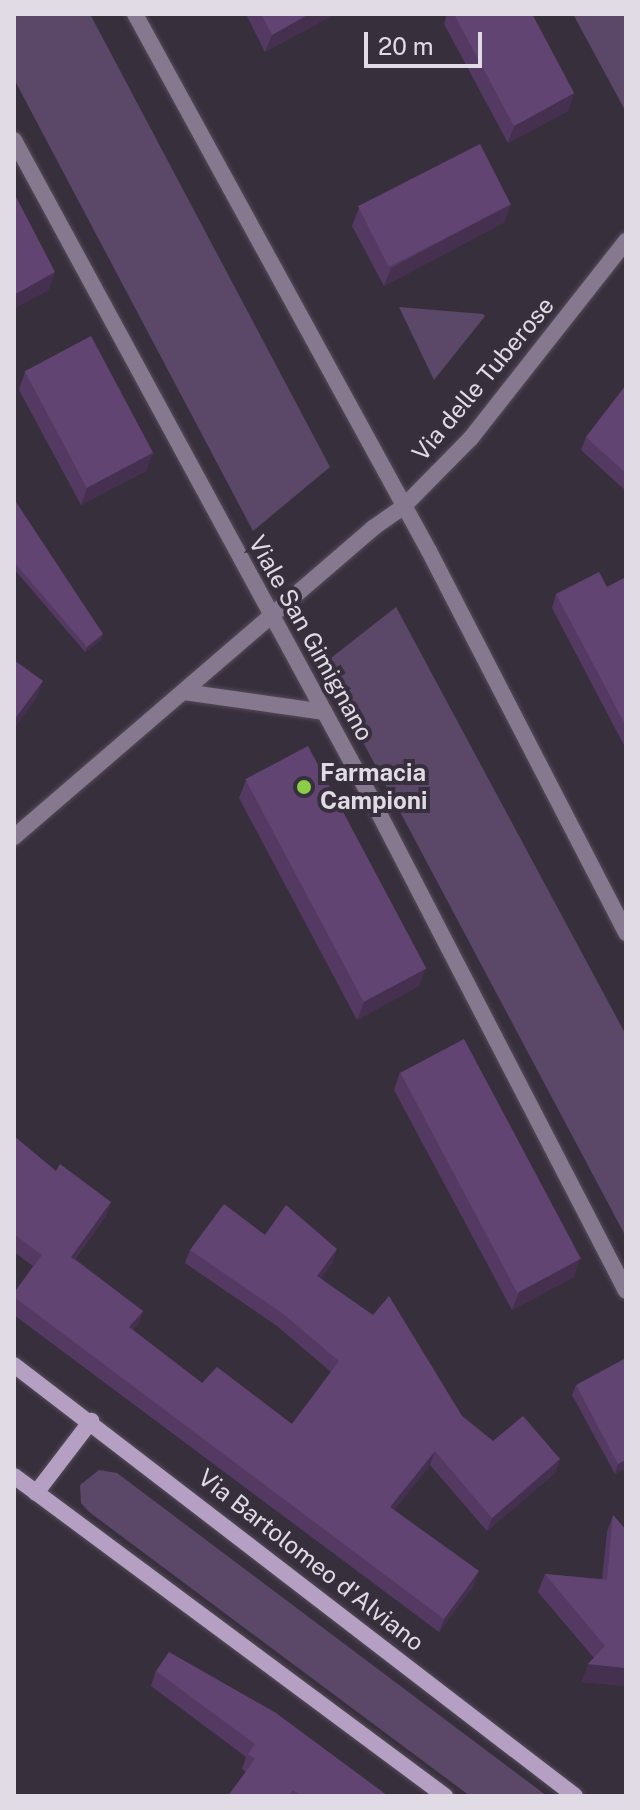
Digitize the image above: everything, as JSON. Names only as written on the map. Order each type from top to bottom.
[{"type":"main road","name":"Via Bartolomeo d'Alviano","points":[[14,1365],[91,1421],[575,1796]]},
{"type":"main road","points":[[36,1493],[91,1421]]},
{"type":"main road","points":[[14,1476],[445,1796]]},
{"type":"street","points":[[135,14],[403,507],[626,933]]},
{"type":"street","name":"Viale San Gimignano","points":[[14,140],[269,617],[325,712],[626,1291]]},
{"type":"street","name":"Via delle Tuberose","points":[[14,837],[269,617],[403,507],[471,438],[626,241]]},
{"type":"street","points":[[184,692],[325,712]]},
{"type":"shaded area","points":[[14,14],[90,14],[330,467],[253,531],[14,79]]},
{"type":"shaded area","points":[[573,14],[626,14],[626,112]]},
{"type":"shaded area","points":[[399,307],[483,314],[485,316],[434,380]]},
{"type":"shaded area","points":[[396,607],[626,1035],[626,1237],[322,665]]},
{"type":"shaded area","points":[[99,1470],[117,1473],[547,1796],[470,1796],[89,1512],[81,1503],[80,1485]]},
{"type":"building","points":[[261,14],[309,14],[272,35]]},
{"type":"building","points":[[454,14],[532,14],[574,93],[514,126]]},
{"type":"building","points":[[480,144],[511,205],[389,267],[358,206]]},
{"type":"building","points":[[14,193],[55,272],[14,295]]},
{"type":"building","points":[[91,336],[153,453],[87,488],[25,371]]},
{"type":"building","points":[[626,385],[626,473],[586,437]]},
{"type":"building","points":[[14,499],[103,634],[87,647],[14,562]]},
{"type":"building","points":[[599,572],[607,587],[626,577],[626,726],[556,594]]},
{"type":"building","points":[[14,660],[43,681],[14,720]]},
{"type":"building","points":[[308,746],[426,969],[364,1002],[245,779]]},
{"type":"building","points":[[464,1039],[581,1259],[517,1293],[400,1073]]},
{"type":"building","points":[[14,1136],[56,1171],[60,1164],[111,1202],[71,1257],[143,1311],[129,1327],[202,1383],[217,1367],[292,1424],[339,1361],[282,1313],[190,1250],[224,1204],[265,1235],[286,1205],[337,1249],[317,1276],[373,1315],[389,1296],[462,1416],[493,1441],[523,1416],[560,1459],[492,1518],[435,1451],[390,1507],[479,1571],[444,1619],[14,1297],[42,1255],[14,1234]]},
{"type":"building","points":[[626,1358],[626,1460],[618,1464],[576,1385]]},
{"type":"building","points":[[613,1515],[626,1530],[626,1668],[588,1664],[605,1646],[545,1574],[607,1580]]},
{"type":"building","points":[[169,1652],[276,1713],[388,1796],[302,1796],[293,1790],[288,1796],[228,1796],[255,1759],[248,1754],[255,1744],[156,1671]]},
{"type":"place","name":"Farmacia Campioni","points":[[304,787]]}]
